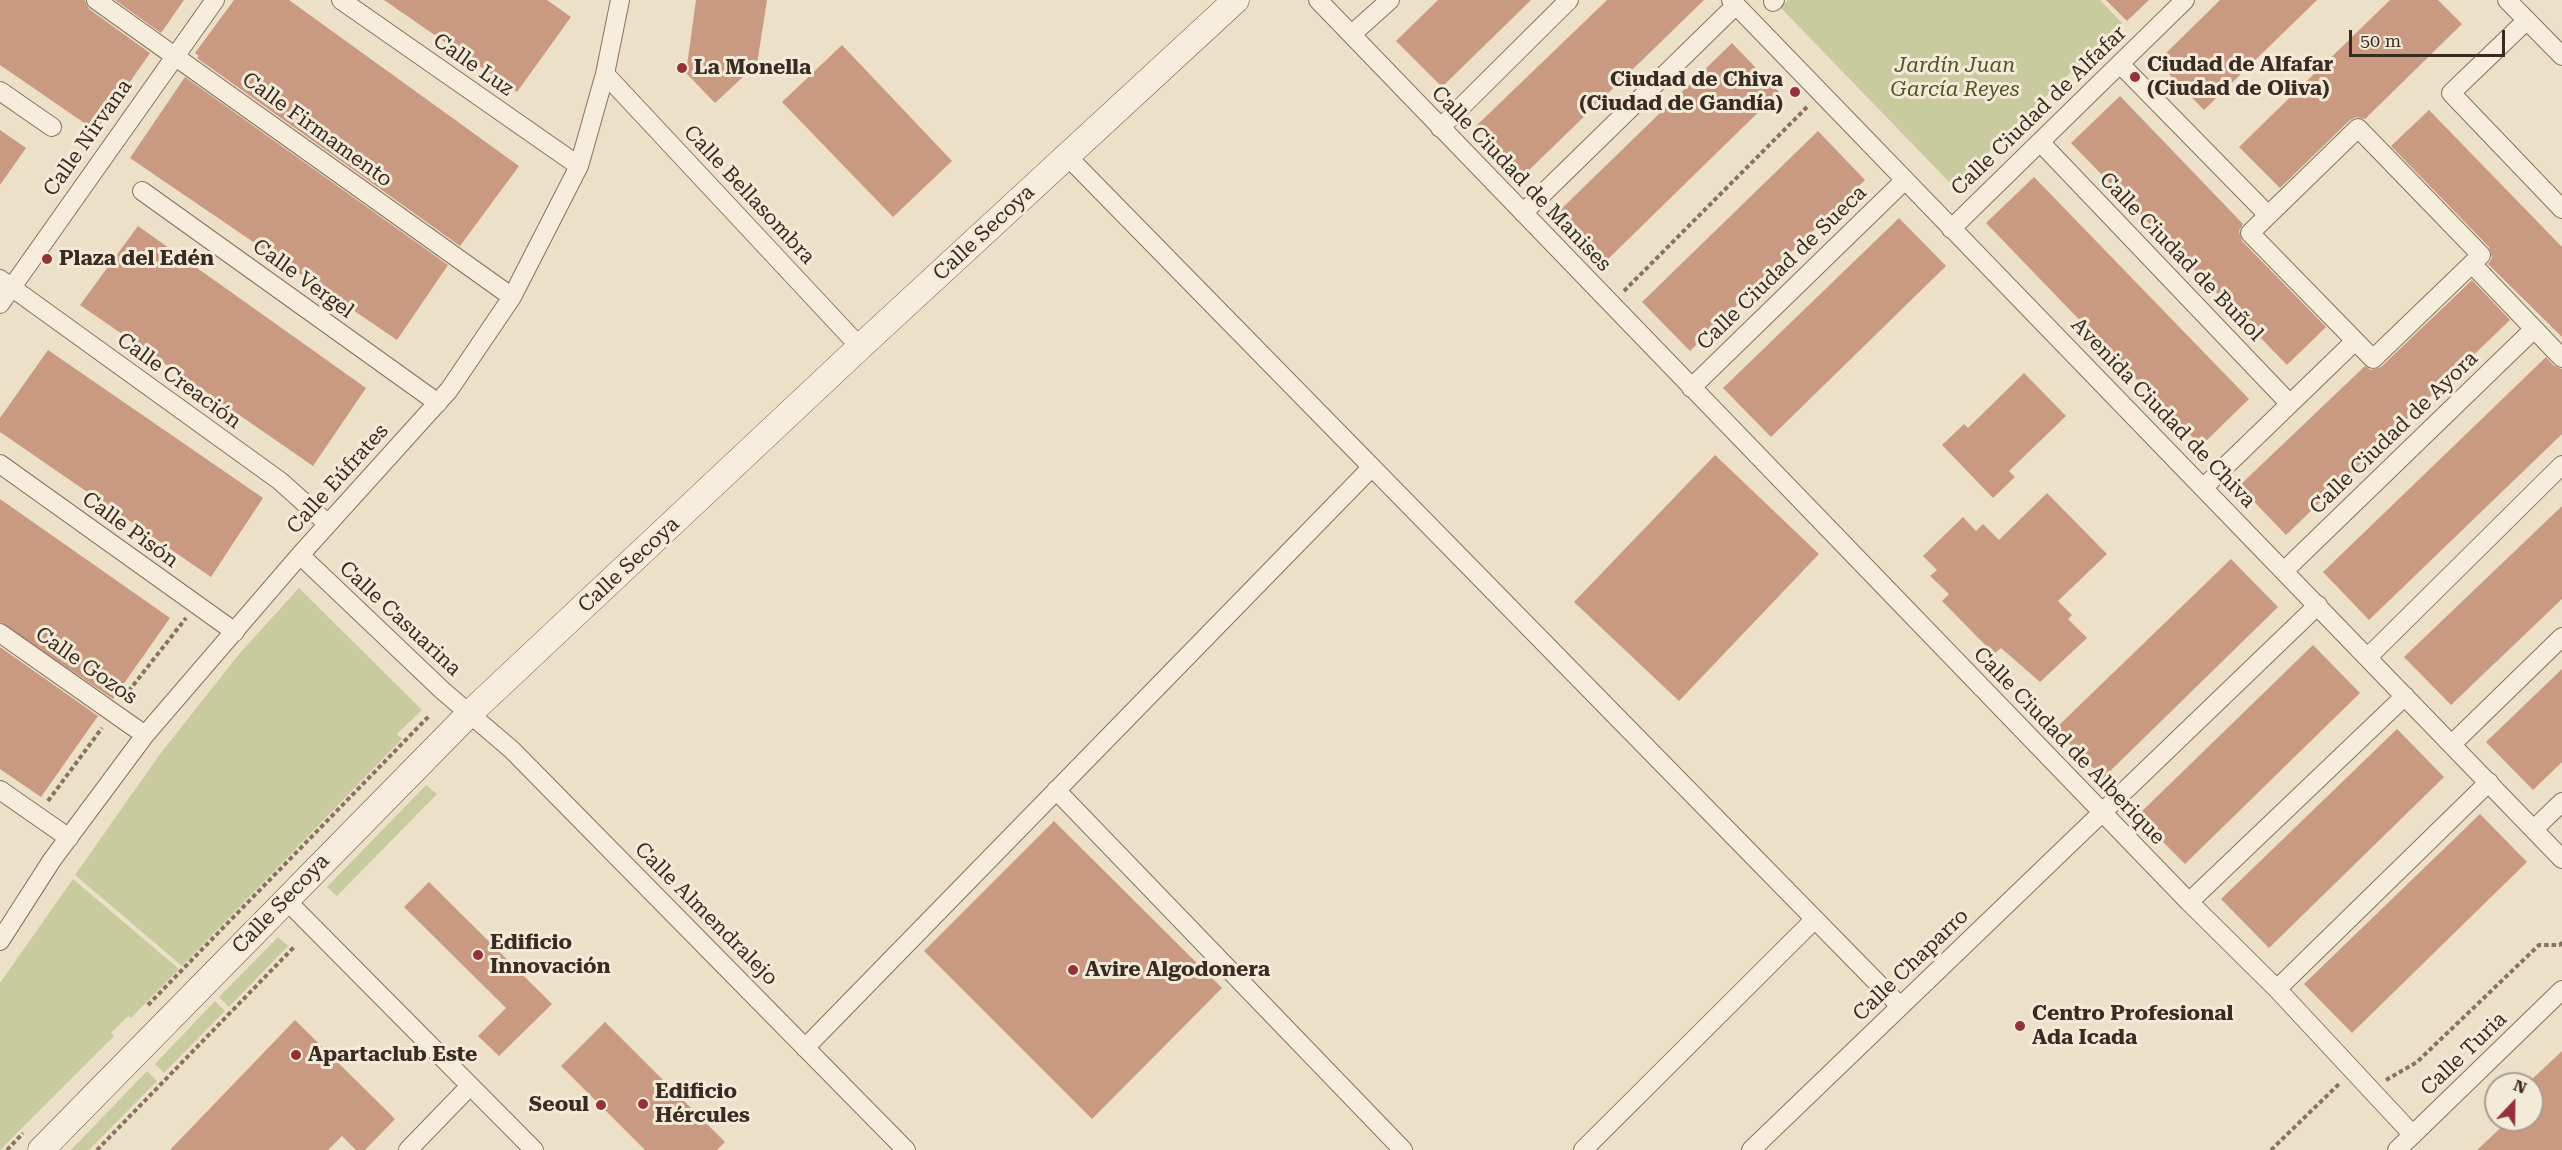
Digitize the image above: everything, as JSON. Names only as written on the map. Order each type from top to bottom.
[{"type":"main road","name":"Calle Secoya","points":[[41,1150],[470,714],[860,347],[1236,0]]},
{"type":"street","name":"Calle Firmamento","points":[[96,0],[512,297]]},
{"type":"street","name":"Calle Nirvana","points":[[0,304],[6,283],[215,0]]},
{"type":"street","name":"Calle Luz","points":[[341,0],[579,166]]},
{"type":"street","name":"Calle Ciudad de Manises","points":[[1318,0],[1691,388]]},
{"type":"street","points":[[1352,34],[1390,0]]},
{"type":"street","points":[[1440,128],[1569,0]]},
{"type":"street","name":"Calle Ciudad de Alfafar","points":[[1951,229],[2185,0]]},
{"type":"street","points":[[2507,0],[2562,56]]},
{"type":"street","points":[[1523,213],[1733,2]]},
{"type":"street","name":"Avenida Ciudad de Chiva","points":[[1733,2],[2562,858]]},
{"type":"street","name":"Calle Eúfrates","points":[[0,940],[52,860],[145,735],[300,555],[438,403],[512,297],[579,166],[605,74],[615,3]]},
{"type":"street","points":[[2527,20],[2451,93],[2562,209]]},
{"type":"street","points":[[2120,64],[2268,215]]},
{"type":"street","name":"Calle Bellasombra","points":[[605,74],[860,347]]},
{"type":"street","points":[[0,91],[52,127]]},
{"type":"street","points":[[2358,128],[2481,255],[2472,264],[2373,359],[2250,233],[2358,128]]},
{"type":"street","name":"Calle Ciudad de Buñol","points":[[2040,142],[2290,404]]},
{"type":"street","points":[[1067,156],[1900,1006]]},
{"type":"street","name":"Calle Ciudad de Sueca","points":[[1691,388],[1905,180]]},
{"type":"street","name":"Calle Vergel","points":[[142,191],[438,403]]},
{"type":"street","points":[[2472,264],[2562,357]]},
{"type":"street","name":"Calle Creación","points":[[6,283],[280,481],[328,524]]},
{"type":"street","name":"Calle Ciudad de Ayora","points":[[2284,570],[2534,329]]},
{"type":"street","points":[[2204,487],[2355,341]]},
{"type":"street","name":"Calle Ciudad de Alberique","points":[[1691,388],[2102,813],[2277,989],[2413,1135]]},
{"type":"street","name":"Calle Pisón","points":[[0,464],[235,632]]},
{"type":"street","points":[[2368,657],[2562,465]]},
{"type":"street","points":[[805,1048],[1372,467]]},
{"type":"street","name":"Calle Casuarina","points":[[300,555],[470,714]]},
{"type":"street","name":"Calle Chaparro","points":[[1751,1150],[2318,605]]},
{"type":"street","name":"Calle Gozos","points":[[0,633],[145,735]]},
{"type":"street","points":[[2452,744],[2562,637]]},
{"type":"street","points":[[2189,902],[2405,696]]},
{"type":"street","name":"Calle Almendralejo","points":[[470,714],[512,750],[906,1150]]},
{"type":"street","points":[[2277,989],[2488,782]]},
{"type":"street","points":[[0,790],[69,838]]},
{"type":"street","points":[[1056,790],[1403,1150]]},
{"type":"street","points":[[2534,829],[2562,802]]},
{"type":"street","points":[[286,900],[534,1150]]},
{"type":"street","points":[[1582,1150],[1815,919]]},
{"type":"street","name":"Calle Turia","points":[[2397,1150],[2562,990]]},
{"type":"street","points":[[408,1150],[471,1086]]},
{"type":"path","points":[[1611,304],[1821,93]]},
{"type":"path","points":[[139,1014],[429,716]]},
{"type":"path","points":[[2396,1072],[2417,1062],[2539,945],[2562,942]]},
{"type":"path","points":[[97,1150],[295,946]]},
{"type":"path","points":[[2271,1150],[2343,1080]]},
{"type":"path","points":[[7,1150],[32,1124]]},
{"type":"green space","name":"Jardín Juan García Reyes","points":[[1788,0],[2100,0],[2122,23],[1953,186],[1780,7]]},
{"type":"green space","points":[[299,588],[422,710],[397,734],[402,739],[182,966],[75,875],[160,754],[240,653]]},
{"type":"green space","points":[[426,785],[437,794],[337,896],[327,887]]},
{"type":"green space","points":[[73,879],[179,969],[131,1018],[128,1016],[111,1033],[114,1036],[0,1150],[0,983]]},
{"type":"green space","points":[[278,937],[288,946],[229,1007],[219,997]]},
{"type":"green space","points":[[215,1001],[225,1011],[164,1073],[155,1064]]},
{"type":"green space","points":[[147,1071],[157,1081],[89,1150],[71,1150]]},
{"type":"building","points":[[0,0],[85,0],[89,9],[150,53],[96,131],[0,65]]},
{"type":"building","points":[[115,0],[184,0],[161,33]]},
{"type":"building","points":[[234,0],[289,0],[519,166],[460,246],[197,58],[199,56],[195,53]]},
{"type":"building","points":[[384,0],[547,0],[571,17],[517,92]]},
{"type":"building","points":[[696,0],[767,0],[757,64],[715,103],[686,73]]},
{"type":"building","points":[[1438,0],[1531,0],[1442,87],[1396,41]]},
{"type":"building","points":[[1607,0],[1704,0],[1524,175],[1476,126]]},
{"type":"building","points":[[2106,0],[2149,0],[2127,21]]},
{"type":"building","points":[[2220,0],[2317,0],[2204,110],[2157,62]]},
{"type":"building","points":[[2390,0],[2438,0],[2462,24],[2365,119],[2356,117],[2350,120],[2280,188],[2239,147]]},
{"type":"building","points":[[1732,43],[1779,92],[1604,263],[1556,214]]},
{"type":"building","points":[[842,45],[952,161],[893,217],[782,102]]},
{"type":"building","points":[[185,77],[448,265],[397,340],[130,158]]},
{"type":"building","points":[[2120,96],[2243,224],[2239,231],[2242,241],[2326,327],[2287,365],[2071,143]]},
{"type":"building","points":[[2429,110],[2562,247],[2562,337],[2488,264],[2492,258],[2489,247],[2391,146]]},
{"type":"building","points":[[0,130],[26,148],[0,185]]},
{"type":"building","points":[[1818,131],[1865,180],[1690,351],[1642,302]]},
{"type":"building","points":[[2034,177],[2249,399],[2201,446],[1986,223]]},
{"type":"building","points":[[1899,218],[1946,266],[1771,437],[1723,388]]},
{"type":"building","points":[[138,226],[366,388],[313,466],[80,305]]},
{"type":"building","points":[[2472,280],[2510,320],[2286,535],[2239,486],[2365,366],[2371,370],[2381,367]]},
{"type":"building","points":[[48,350],[263,498],[211,577],[0,432],[0,418]]},
{"type":"building","points":[[2546,357],[2554,366],[2562,369],[2562,434],[2369,620],[2323,572]]},
{"type":"building","points":[[2024,373],[2066,416],[2009,471],[2015,477],[1993,498],[1942,445],[1964,424],[1968,428]]},
{"type":"building","points":[[1715,455],[1819,554],[1679,701],[1574,602]]},
{"type":"building","points":[[2047,493],[2107,554],[2058,601],[2072,615],[2068,619],[2087,638],[2040,682],[2001,648],[1994,654],[1942,601],[1949,594],[1930,576],[1937,570],[1923,556],[1963,517],[1976,531],[1983,524],[1999,540]]},
{"type":"building","points":[[0,499],[170,618],[113,699],[0,622]]},
{"type":"building","points":[[2562,506],[2562,599],[2451,705],[2404,657]]},
{"type":"building","points":[[2231,559],[2278,607],[2103,778],[2055,729]]},
{"type":"building","points":[[2313,645],[2360,693],[2185,864],[2137,816]]},
{"type":"building","points":[[0,647],[98,716],[41,797],[0,769]]},
{"type":"building","points":[[2562,669],[2562,762],[2533,790],[2486,742]]},
{"type":"building","points":[[2397,729],[2444,777],[2269,948],[2221,899]]},
{"type":"building","points":[[2480,814],[2527,862],[2352,1033],[2304,984]]},
{"type":"building","name":"Avire Algodonera","points":[[1054,821],[1222,988],[1092,1119],[924,951]]},
{"type":"building","name":"Edificio Innovación","points":[[429,882],[552,1004],[499,1056],[478,1036],[506,1008],[404,907]]},
{"type":"building","name":"Apartaclub Este","points":[[295,1020],[395,1119],[365,1150],[356,1150],[342,1136],[328,1150],[170,1150]]},
{"type":"building","name":"Edificio Hércules","points":[[605,1022],[725,1142],[717,1150],[645,1150],[561,1066]]},
{"type":"building","points":[[2562,1051],[2562,1150],[2477,1150],[2496,1132],[2544,1132],[2544,1072],[2540,1072]]},
{"type":"place","name":"La Monella","points":[[682,68]]},
{"type":"place","name":"Ciudad de Alfafar (Ciudad de Oliva)","points":[[2135,77]]},
{"type":"place","name":"Ciudad de Chiva (Ciudad de Gandía)","points":[[1795,92]]},
{"type":"place","name":"Plaza del Edén","points":[[47,259]]},
{"type":"place","name":"Edificio Innovación","points":[[478,955]]},
{"type":"place","name":"Avire Algodonera","points":[[1073,970]]},
{"type":"place","name":"Centro Profesional Ada Icada","points":[[2020,1026]]},
{"type":"place","name":"Apartaclub Este","points":[[296,1055]]},
{"type":"place","name":"Edificio Hércules","points":[[643,1104]]},
{"type":"place","name":"Seoul","points":[[601,1105]]}]
